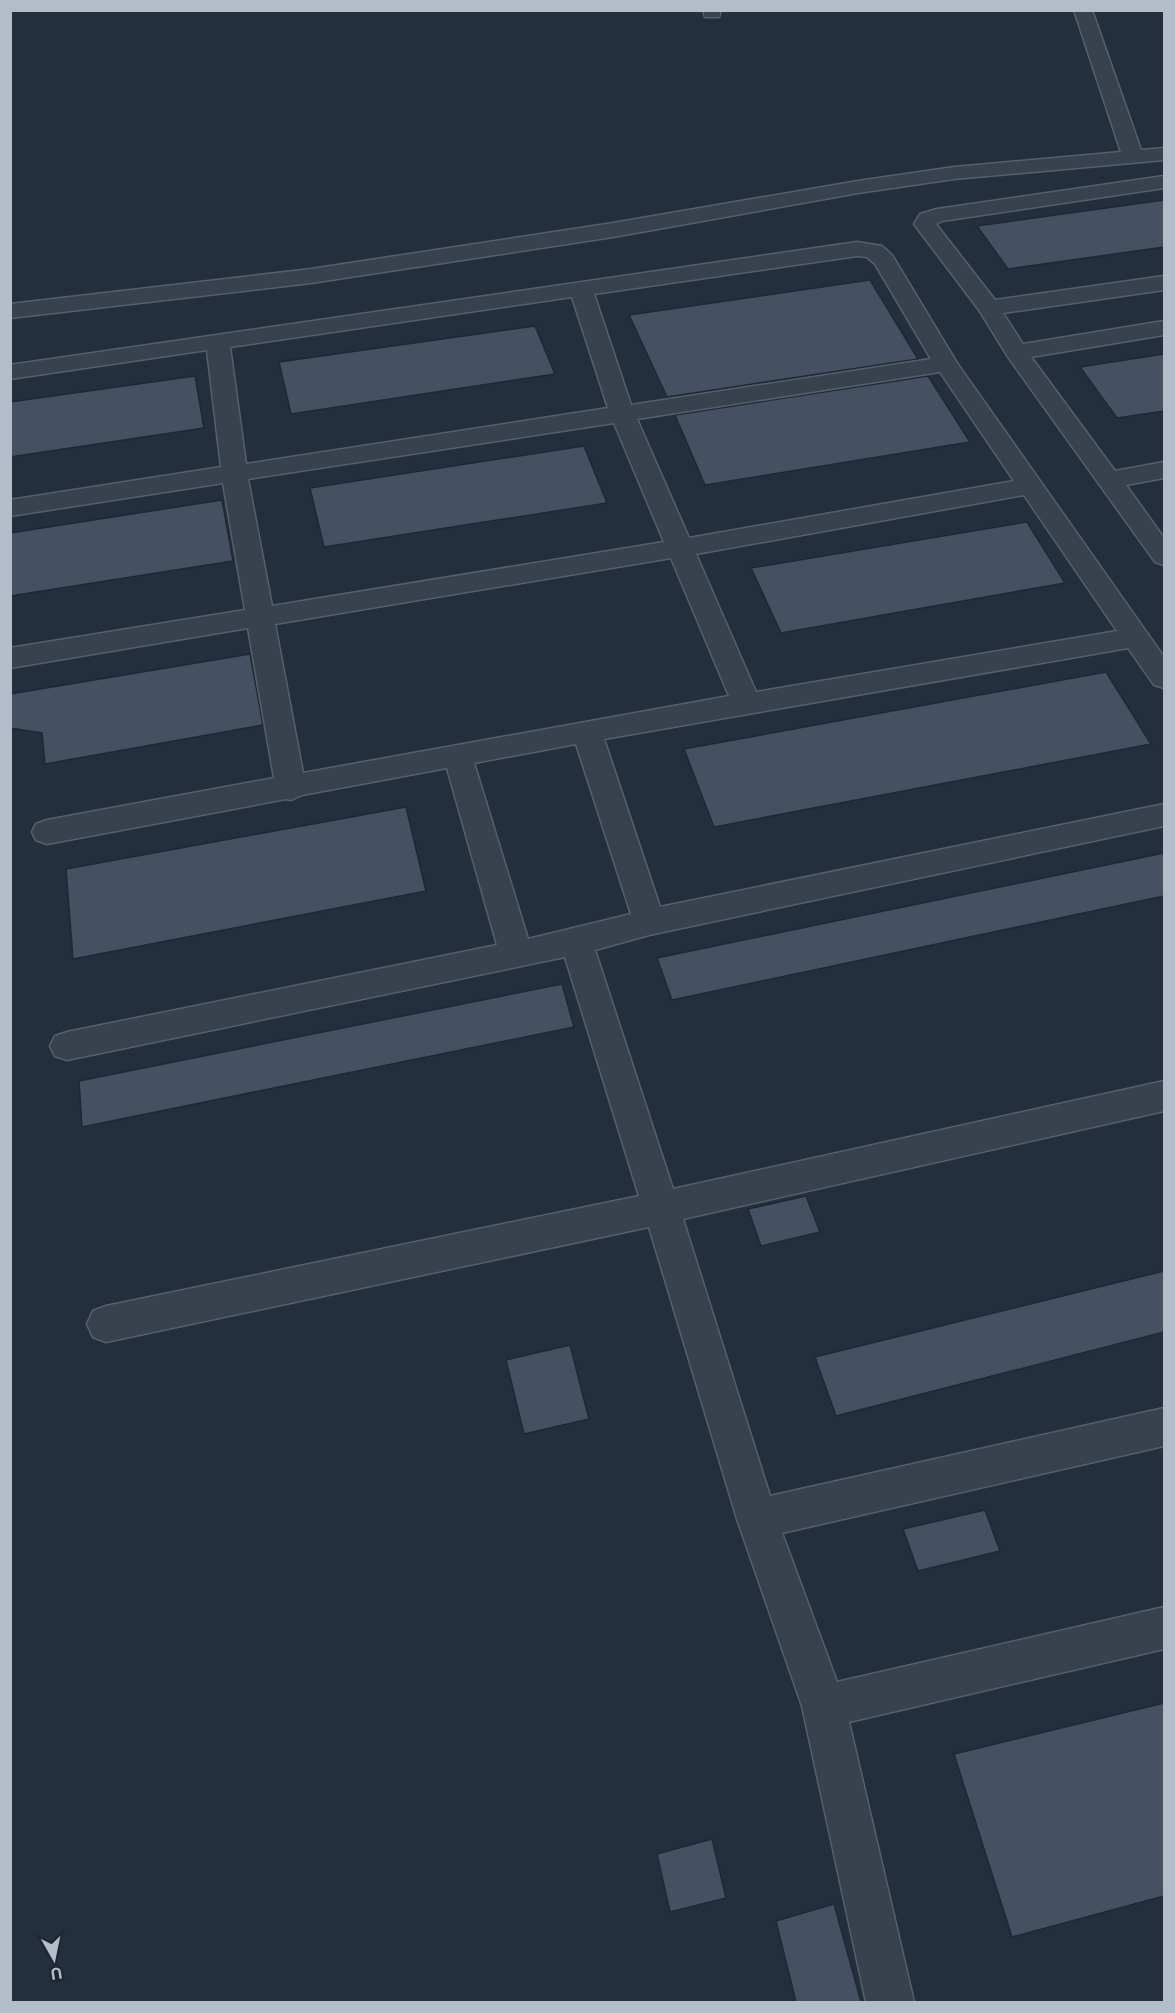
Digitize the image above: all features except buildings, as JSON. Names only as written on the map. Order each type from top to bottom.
[{"type":"street","points":[[1083,10],[1133,157]]},
{"type":"street","points":[[10,311],[311,276],[613,230],[858,187],[954,173],[1164,154]]},
{"type":"street","points":[[1164,182],[937,215],[928,219],[925,224],[989,308],[1016,352],[1164,556]]},
{"type":"street","points":[[10,372],[857,249],[874,251],[884,260],[946,364],[1164,678]]},
{"type":"street","points":[[989,308],[1164,283]]},
{"type":"street","points":[[581,289],[622,413],[747,704]]},
{"type":"street","points":[[1016,352],[1164,328]]},
{"type":"street","points":[[218,342],[234,472],[291,789]]},
{"type":"street","points":[[10,508],[946,364]]},
{"type":"street","points":[[1109,480],[1164,471]]},
{"type":"street","points":[[10,658],[260,615],[679,548],[1030,486]]},
{"type":"street","points":[[47,832],[291,789],[587,732],[1135,637]]},
{"type":"street","points":[[587,732],[649,922]]},
{"type":"street","points":[[458,757],[516,954]]},
{"type":"street","points":[[67,1046],[576,942],[649,922],[1164,815]]},
{"type":"street","points":[[576,942],[757,1519],[824,1706],[890,2002]]},
{"type":"street","points":[[106,1324],[661,1208],[1164,1096]]},
{"type":"street","points":[[757,1519],[1164,1427]]},
{"type":"street","points":[[824,1706],[1164,1628]]}]
